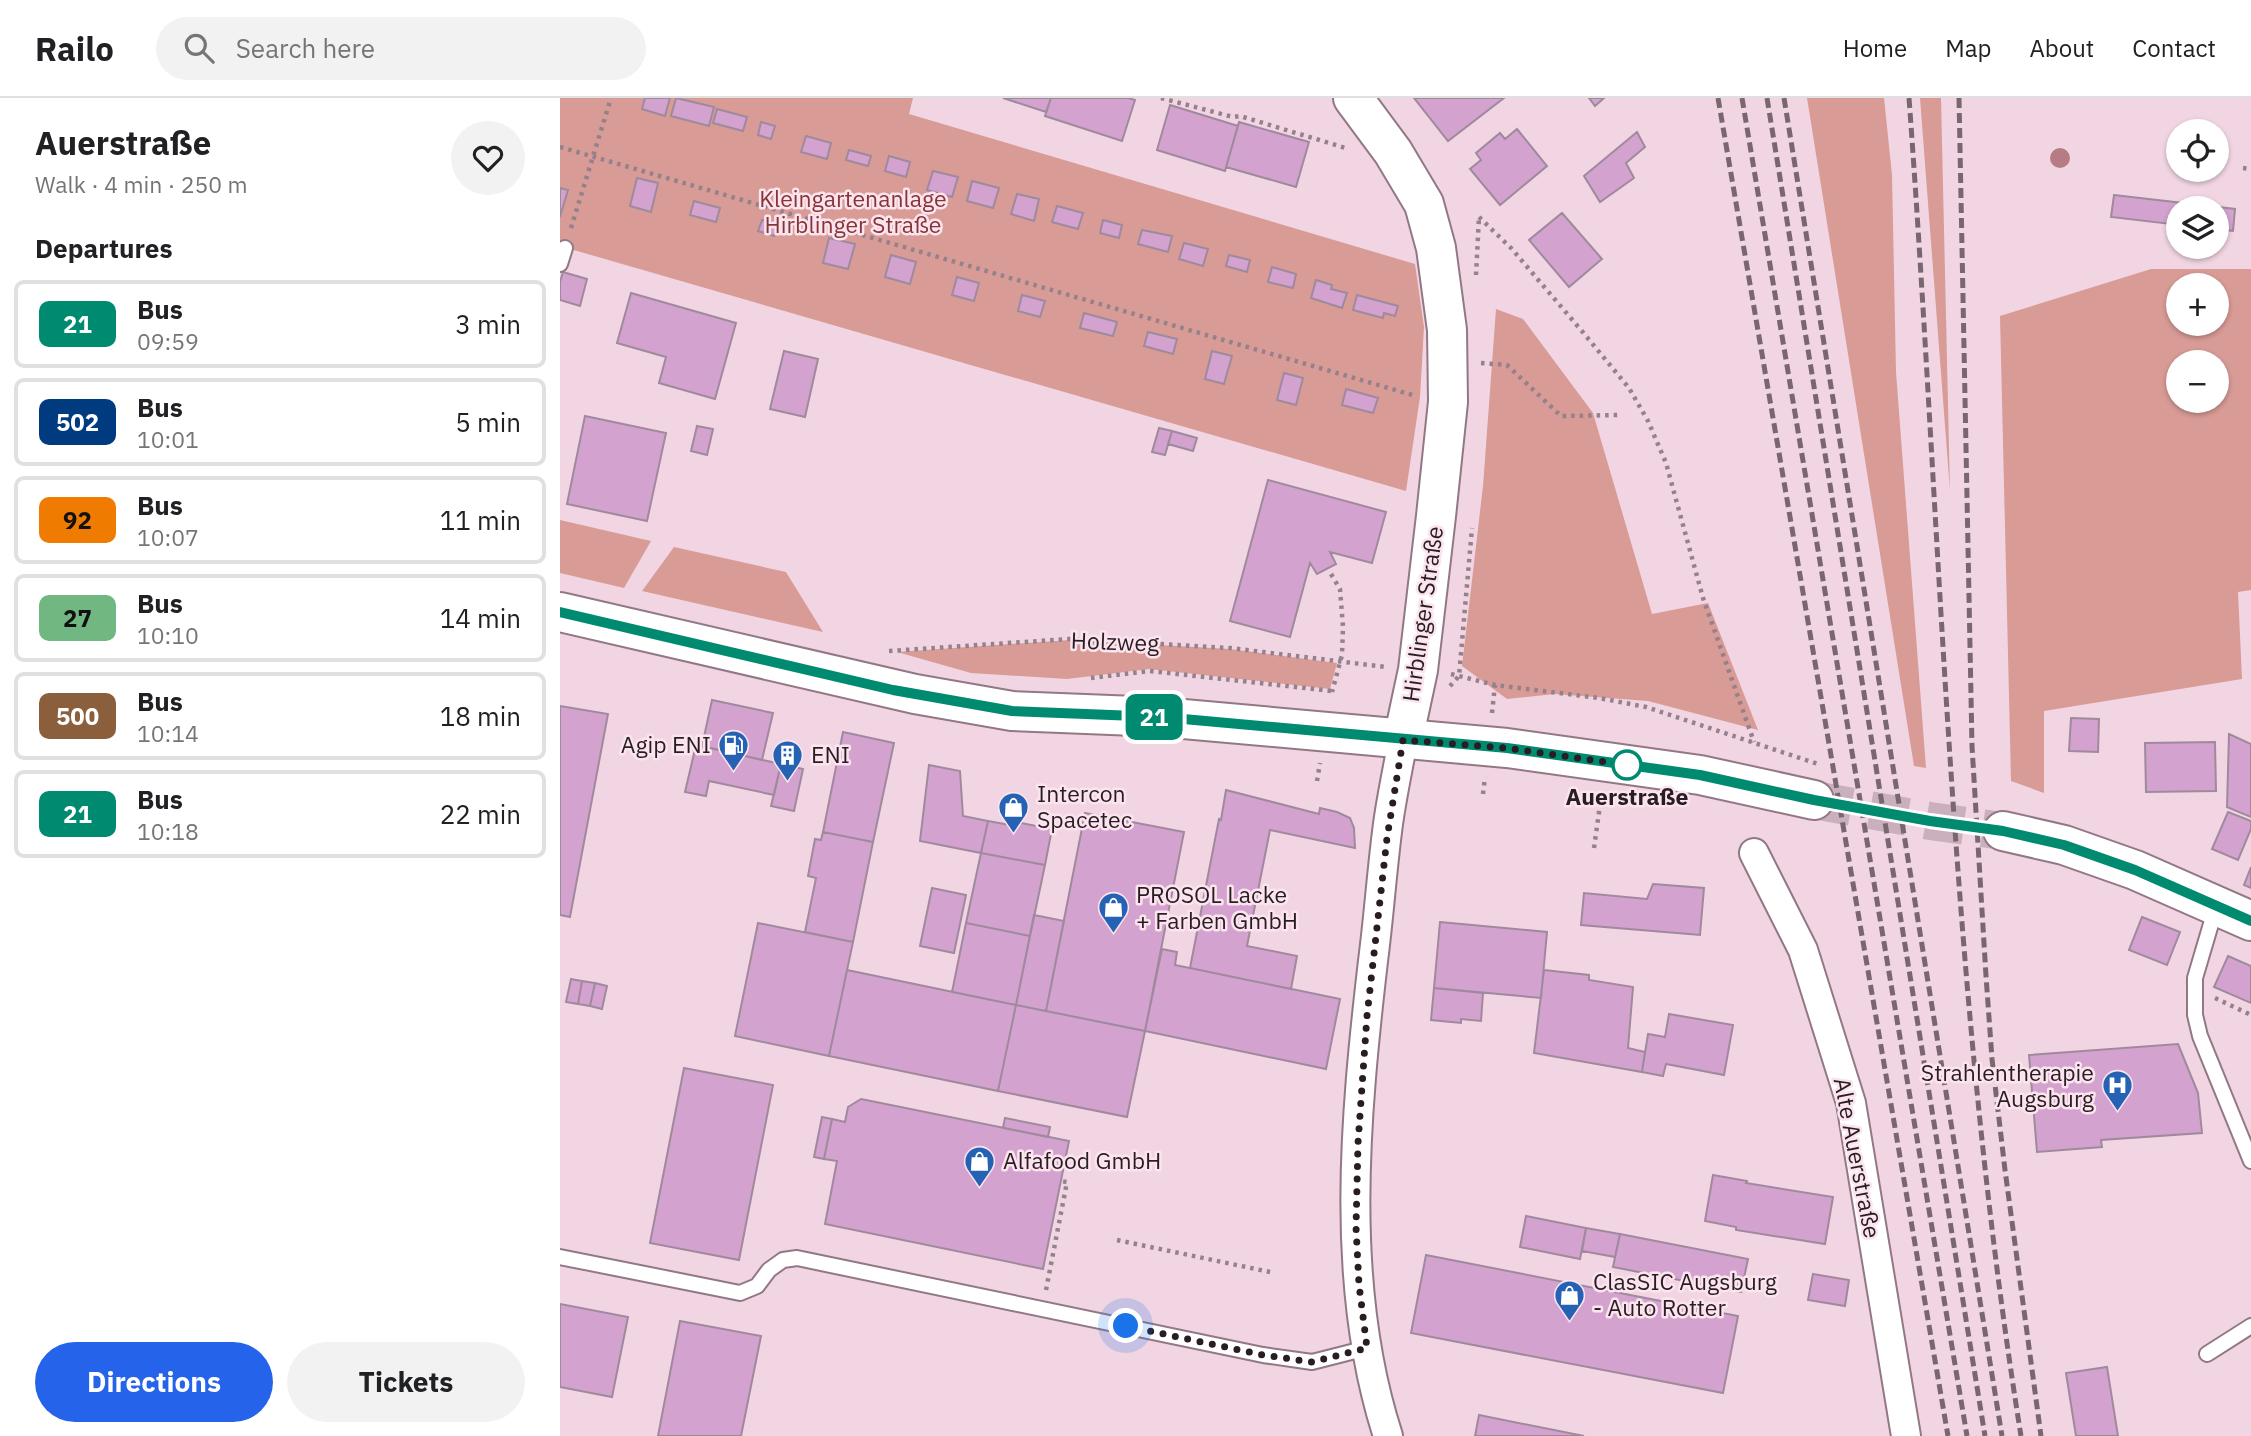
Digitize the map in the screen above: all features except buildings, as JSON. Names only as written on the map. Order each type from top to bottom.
[{"type":"main road","name":"Hirblinger Straße","points":[[1353,98],[1393,152],[1424,204],[1436,248],[1447,330],[1448,402],[1418,670],[1403,740]]},
{"type":"main road","points":[[560,612],[890,689],[1012,711],[1161,717],[1507,748],[1700,775],[1820,783]]},
{"type":"main road","points":[[2003,831],[2064,845],[2135,870],[2251,921]]},
{"type":"street","points":[[1388,1436],[1367,1348],[1359,1285],[1356,1227],[1358,1143],[1367,1016],[1387,838],[1403,740]]},
{"type":"street","name":"Alte Auerstraße","points":[[1754,853],[1803,950],[1851,1103],[1906,1436]]},
{"type":"lane","points":[[560,264],[565,248]]},
{"type":"lane","points":[[2217,906],[2195,978],[2195,1015],[2200,1036],[2251,1161]]},
{"type":"lane","points":[[560,1256],[740,1293],[757,1286],[769,1270],[783,1260],[797,1258],[1263,1355],[1312,1362],[1367,1348]]},
{"type":"lane","points":[[2207,1354],[2251,1326]]},
{"type":"path","points":[[565,248],[611,98]]},
{"type":"path","points":[[1161,98],[1233,117],[1240,116],[1360,152]]},
{"type":"path","points":[[560,146],[1402,392],[1448,402]]},
{"type":"path","points":[[2243,168],[2251,169]]},
{"type":"path","points":[[1475,283],[1479,217],[1511,248],[1629,388],[1648,421],[1666,463],[1703,598],[1754,742]]},
{"type":"path","points":[[1481,363],[1507,365],[1561,416],[1621,415]]},
{"type":"path","points":[[1331,574],[1340,589],[1343,627],[1339,662]]},
{"type":"path","name":"Holzweg","points":[[904,655],[890,652],[1069,639],[1230,648],[1418,670],[1460,676],[1495,685],[1599,698],[1646,707],[1754,742],[1820,783]]},
{"type":"path","points":[[1081,679],[1150,671],[1332,691]]},
{"type":"path","points":[[1594,848],[1600,805]]},
{"type":"path","points":[[2195,989],[2251,1015]]},
{"type":"path","points":[[1042,1308],[1067,1182],[1061,1181]]},
{"type":"path","points":[[1058,1228],[1065,1230]]},
{"type":"path","points":[[1117,1240],[1270,1272]]},
{"type":"green space","name":"Kleingartenanlage Hirblinger Straße","points":[[560,98],[913,98],[909,114],[1415,264],[1424,327],[1420,397],[1406,491],[560,246]]},
{"type":"green space","points":[[1807,98],[1884,98],[1892,175],[1896,372],[1926,768],[1914,766]]},
{"type":"green space","points":[[1920,98],[1941,98],[1950,491]]},
{"type":"green space","points":[[2151,269],[2251,269],[2251,590],[2238,592],[2242,679],[2044,711],[2044,793],[2011,781],[2000,316]]},
{"type":"green space","points":[[1496,309],[1523,319],[1593,413],[1652,614],[1708,603],[1758,730],[1648,701],[1555,694],[1507,699],[1462,666],[1483,486]]},
{"type":"green space","points":[[560,520],[651,541],[624,588],[560,573]]},
{"type":"green space","points":[[674,547],[786,572],[823,632],[642,591]]},
{"type":"green space","points":[[1070,640],[1230,649],[1337,663],[1330,689],[1149,669],[1067,679],[971,673],[897,652]]},
{"type":"tunnel","points":[[1814,800],[2003,831]]},
{"type":"railway","points":[[1718,98],[1948,1436]]},
{"type":"railway","points":[[1742,98],[1967,1436]]},
{"type":"railway","points":[[1767,98],[1985,1436]]},
{"type":"railway","points":[[1784,98],[2002,1436]]},
{"type":"railway","points":[[1909,98],[1963,936],[1997,1270],[2021,1436]]},
{"type":"railway","points":[[1959,98],[1972,746],[1986,976],[1992,1059],[2005,1170],[2041,1436]]},
{"type":"bus line","name":"21","points":[[560,612],[893,690],[1012,711],[1161,717],[1325,731],[1507,748],[1700,775],[1814,800],[2003,831],[2064,845],[2135,870],[2251,921]]},
{"type":"place","name":"Auerstraße","points":[[1627,765]]},
{"type":"place","name":"Agip ENI","points":[[734,772]]},
{"type":"place","name":"ENI","points":[[788,782]]},
{"type":"place","name":"Intercon Spacetec","points":[[1014,834]]},
{"type":"place","name":"PROSOL Lacke + Farben GmbH","points":[[1113,935]]},
{"type":"place","name":"Strahlentherapie Augsburg","points":[[2117,1113]]},
{"type":"place","name":"Alfafood GmbH","points":[[980,1188]]},
{"type":"place","name":"ClasSIC Augsburg - Auto Rotter","points":[[1570,1322]]},
{"type":"route","points":[[1126,1326],[1263,1355],[1312,1362],[1367,1348],[1359,1285],[1356,1227],[1358,1143],[1367,1016],[1388,823],[1403,740],[1507,748],[1627,765]]}]
